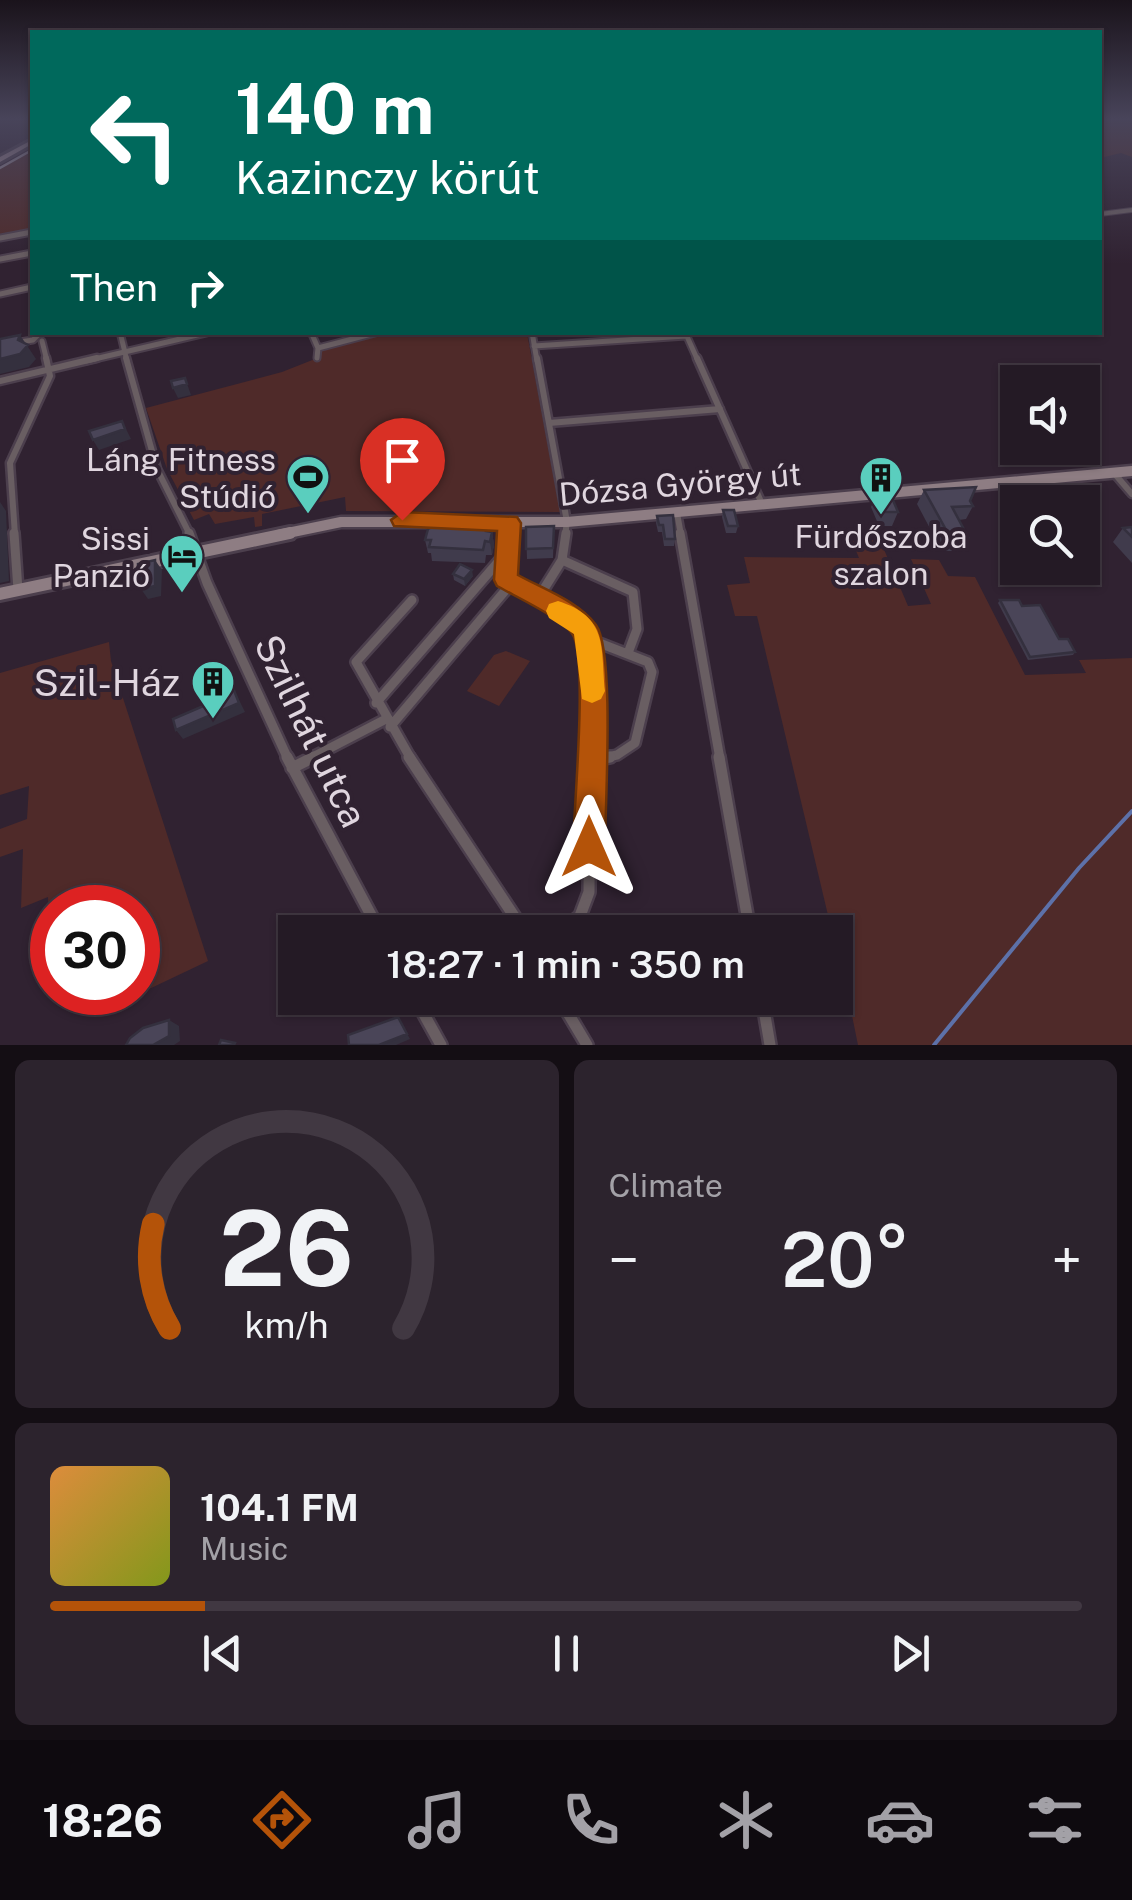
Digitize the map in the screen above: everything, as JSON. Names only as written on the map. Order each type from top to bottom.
[{"type":"main road","name":"Dózsa György út","points":[[0,594],[341,522],[567,522],[1132,472]]},
{"type":"street","points":[[1102,214],[1132,210]]},
{"type":"street","points":[[0,238],[30,232]]},
{"type":"street","points":[[0,260],[30,253]]},
{"type":"street","points":[[0,294],[30,287]]},
{"type":"street","name":"Szilhát utca","points":[[121,335],[144,430],[212,594],[292,768],[371,915]]},
{"type":"street","points":[[0,381],[198,335]]},
{"type":"street","points":[[312,335],[318,358]]},
{"type":"street","points":[[318,348],[367,335]]},
{"type":"street","points":[[532,335],[567,522],[562,560],[536,600]]},
{"type":"street","points":[[534,346],[673,335]]},
{"type":"street","points":[[686,335],[762,504]]},
{"type":"street","points":[[0,345],[42,337],[49,372],[38,407],[10,463],[18,590]]},
{"type":"street","points":[[549,423],[720,409]]},
{"type":"street","points":[[1114,473],[1129,490]]},
{"type":"street","points":[[677,512],[747,915]]},
{"type":"street","points":[[509,523],[506,580],[581,624],[588,639],[592,680],[589,892],[582,915]]},
{"type":"street","points":[[376,703],[505,554]]},
{"type":"street","points":[[562,560],[633,592],[637,629],[628,653]]},
{"type":"street","points":[[292,768],[388,723],[510,585]]},
{"type":"street","points":[[412,600],[356,662],[388,723],[515,915]]},
{"type":"street","points":[[588,639],[648,662],[652,672],[635,743],[617,755],[588,761]]},
{"type":"street","points":[[425,1015],[441,1045]]},
{"type":"street","points":[[568,1015],[587,1045]]},
{"type":"street","points":[[765,1015],[770,1045]]},
{"type":"shaded area","points":[[30,167],[30,230],[0,236],[0,169]]},
{"type":"shaded area","points":[[383,335],[527,335],[560,512],[346,511],[345,497],[262,514],[262,526],[255,527],[254,517],[215,524],[209,514],[194,520],[167,469],[146,408],[282,372],[320,357],[322,349]]},
{"type":"shaded area","points":[[880,540],[908,606],[931,604],[911,559],[939,560],[948,576],[975,577],[1025,675],[1086,673],[1079,660],[1132,658],[1132,1045],[858,1045],[852,1015],[853,915],[828,915],[757,616],[735,616],[727,585],[750,583],[744,557],[859,558],[852,541]]},
{"type":"shaded area","points":[[109,642],[111,661],[208,961],[160,984],[160,885],[30,885],[30,904],[21,908],[23,849],[0,857],[0,829],[27,819],[29,786],[0,795],[0,673]]},
{"type":"shaded area","points":[[506,651],[530,661],[499,706],[467,691],[494,655]]},
{"type":"building","points":[[20,335],[18,340],[28,345],[20,354],[0,359],[0,339]]},
{"type":"building","points":[[185,378],[187,384],[173,388],[171,381]]},
{"type":"building","points":[[122,421],[125,429],[93,440],[89,431]]},
{"type":"building","points":[[976,487],[970,501],[973,506],[952,507],[968,537],[950,537],[924,490]]},
{"type":"building","points":[[877,493],[890,493],[898,512],[885,512]]},
{"type":"building","points":[[723,510],[734,510],[738,526],[728,526]]},
{"type":"building","points":[[673,515],[675,539],[665,539],[657,516]]},
{"type":"building","points":[[446,520],[488,524],[486,531],[492,532],[490,542],[485,541],[483,550],[429,547],[431,540],[425,540],[428,529]]},
{"type":"building","points":[[554,526],[553,548],[526,549],[526,527]]},
{"type":"building","points":[[155,560],[155,586],[141,589],[142,566],[138,564]]},
{"type":"building","points":[[460,564],[472,570],[464,579],[453,574]]},
{"type":"building","points":[[1000,600],[1019,600],[1022,606],[1040,605],[1059,639],[1068,639],[1075,652],[1030,657]]},
{"type":"building","points":[[233,688],[239,703],[176,730],[173,719],[222,698],[221,693]]},
{"type":"building","points":[[398,1017],[407,1034],[379,1045],[349,1045],[348,1035]]},
{"type":"building","points":[[169,1020],[169,1036],[153,1045],[126,1045],[143,1028]]},
{"type":"waterway","points":[[934,1045],[1079,868],[1132,811]]},
{"type":"slow traffic","points":[[558,611],[581,624],[587,633],[592,691]]},
{"type":"place","name":"Láng Fitness Stúdió","points":[[308,515]]},
{"type":"place","name":"Fürdőszoba szalon","points":[[881,516]]},
{"type":"place","name":"Sissi Panzió","points":[[182,594]]},
{"type":"place","name":"Szil-Ház","points":[[213,720]]},
{"type":"route","points":[[402,520],[509,523],[506,580],[572,618],[587,633],[592,680],[589,847]]}]
